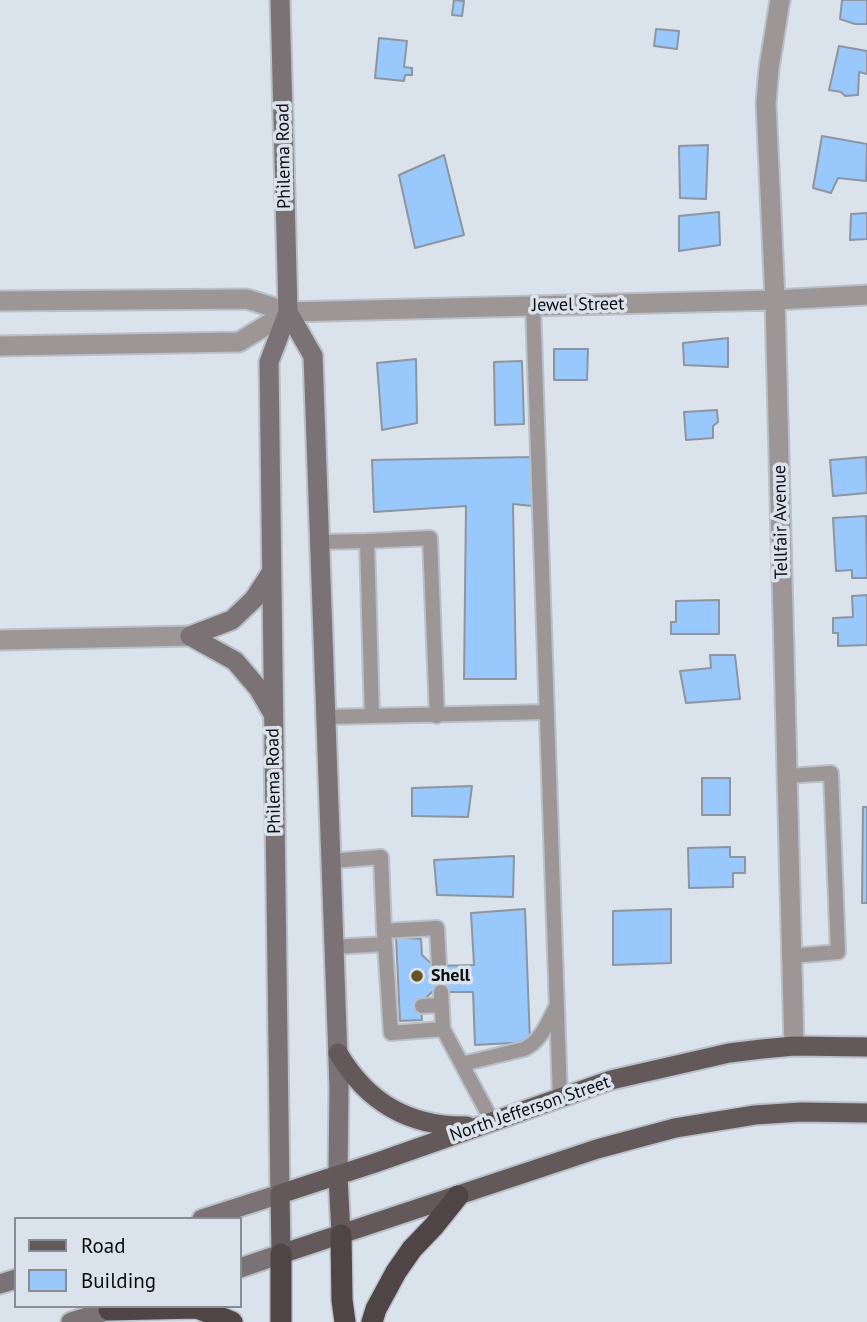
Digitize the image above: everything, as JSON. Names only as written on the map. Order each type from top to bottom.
[{"type":"highway","points":[[372,1322],[396,1272],[412,1249],[458,1196]]},
{"type":"highway","points":[[341,1235],[345,1322]]},
{"type":"highway","points":[[281,1254],[281,1322]]},
{"type":"highway","points":[[115,1308],[197,1308],[232,1322]]},
{"type":"main road","name":"Philema Road","points":[[280,0],[288,312],[269,362],[281,1254]]},
{"type":"main road","name":"Philema Road","points":[[288,312],[313,356],[338,1053],[341,1235]]},
{"type":"main road","points":[[190,636],[232,620],[254,599],[271,573]]},
{"type":"main road","points":[[190,636],[235,661],[258,688],[273,714]]},
{"type":"main road","name":"North Jefferson Street","points":[[208,1217],[338,1176],[611,1080],[729,1053],[794,1046],[867,1047]]},
{"type":"main road","points":[[338,1053],[349,1072],[363,1087],[396,1111],[429,1123],[447,1126],[487,1123]]},
{"type":"main road","points":[[242,1267],[597,1149],[675,1128],[755,1115],[801,1112],[867,1113]]},
{"type":"main road","points":[[71,1322],[115,1308]]},
{"type":"street","name":"Tellfair Avenue","points":[[780,0],[766,103],[775,300],[794,1046]]},
{"type":"street","name":"Jewel Street","points":[[288,312],[775,300],[867,295]]},
{"type":"street","points":[[0,302],[247,299],[288,312]]},
{"type":"street","points":[[0,346],[239,342],[288,312]]},
{"type":"street","points":[[0,640],[190,636]]},
{"type":"lane","points":[[533,306],[560,1098]]},
{"type":"lane","points":[[319,542],[430,538],[437,716]]},
{"type":"lane","points":[[367,541],[372,716]]},
{"type":"lane","points":[[326,717],[547,712]]},
{"type":"lane","points":[[788,776],[831,774],[838,952],[792,956]]},
{"type":"lane","points":[[331,861],[381,857],[394,1006],[391,1033],[443,1029]]},
{"type":"lane","points":[[334,947],[388,946],[437,928],[438,960],[422,955]]},
{"type":"lane","points":[[422,1006],[441,999],[443,1029],[462,1064],[487,1123]]},
{"type":"lane","points":[[462,1064],[532,1045],[539,1039],[557,1005]]},
{"type":"building","points":[[454,0],[464,1],[462,16],[452,15]]},
{"type":"building","points":[[842,0],[867,0],[867,24],[855,24],[840,19]]},
{"type":"building","points":[[656,29],[679,31],[677,49],[654,46]]},
{"type":"building","points":[[379,38],[407,41],[404,67],[412,68],[412,75],[405,75],[404,81],[375,78]]},
{"type":"building","points":[[839,46],[867,51],[867,74],[859,72],[858,95],[845,96],[841,92],[829,90]]},
{"type":"building","points":[[822,136],[867,144],[866,181],[838,178],[831,193],[813,188]]},
{"type":"building","points":[[708,145],[706,199],[680,198],[679,146]]},
{"type":"building","points":[[444,155],[464,235],[415,248],[399,175]]},
{"type":"building","points":[[719,212],[720,245],[679,251],[679,216]]},
{"type":"building","points":[[867,213],[867,239],[850,240],[851,214]]},
{"type":"building","points":[[728,338],[728,367],[684,365],[683,343]]},
{"type":"building","points":[[554,349],[588,349],[587,380],[554,380]]},
{"type":"building","points":[[416,359],[417,423],[382,430],[377,363]]},
{"type":"building","points":[[522,361],[524,424],[495,425],[494,362]]},
{"type":"building","points":[[717,410],[718,422],[713,426],[713,438],[686,440],[684,412]]},
{"type":"building","points":[[533,457],[532,506],[513,504],[516,679],[464,679],[466,506],[374,512],[372,460]]},
{"type":"building","points":[[866,457],[867,493],[833,496],[830,460]]},
{"type":"building","points":[[866,516],[867,578],[852,578],[852,570],[836,571],[833,518]]},
{"type":"building","points":[[867,595],[867,645],[838,646],[838,633],[833,633],[833,618],[853,617],[852,596]]},
{"type":"building","points":[[719,600],[719,634],[671,634],[671,622],[676,622],[676,601]]},
{"type":"building","points":[[710,655],[735,655],[740,699],[686,703],[680,671],[711,668]]},
{"type":"building","points":[[702,778],[730,778],[730,815],[702,815]]},
{"type":"building","points":[[472,786],[468,817],[412,816],[412,788]]},
{"type":"building","points":[[863,807],[867,807],[867,903],[862,903]]},
{"type":"building","points":[[730,847],[730,857],[745,857],[745,873],[733,873],[733,887],[689,888],[688,848]]},
{"type":"building","points":[[514,856],[513,897],[437,895],[434,860]]},
{"type":"building","points":[[525,909],[530,1042],[475,1045],[473,992],[432,992],[421,1003],[422,1020],[400,1021],[396,937],[421,939],[422,955],[434,966],[474,965],[471,913]]},
{"type":"building","points":[[671,909],[671,963],[613,965],[613,911]]},
{"type":"place","name":"Shell","points":[[417,976]]}]
